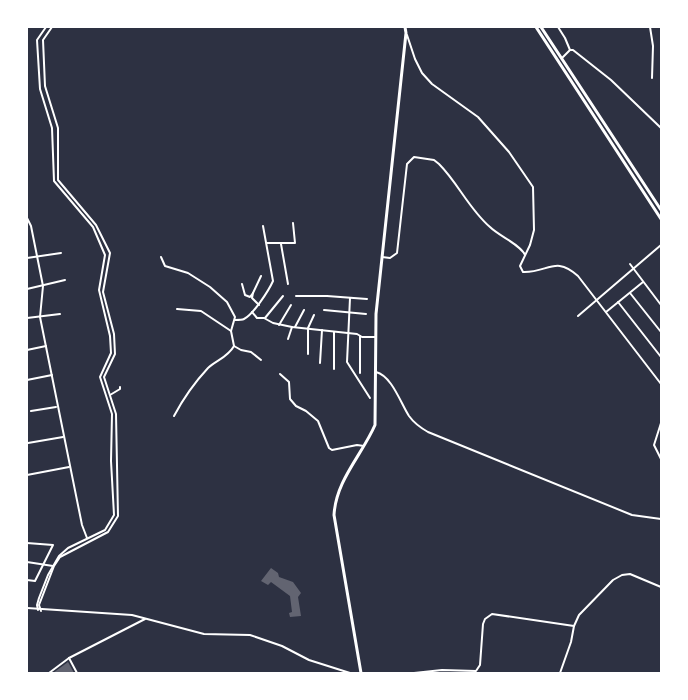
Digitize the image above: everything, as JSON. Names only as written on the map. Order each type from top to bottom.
[{"type":"main road","points":[[361,673],[334,515],[336,499],[343,481],[368,441],[375,425],[376,337],[382,257],[406,34],[405,27]]},
{"type":"main road","points":[[536,27],[661,219]]},
{"type":"main road","points":[[541,27],[661,210]]},
{"type":"street","points":[[40,610],[37,605],[53,566],[59,556],[68,548],[105,530],[114,515],[111,461],[112,414],[100,377],[110,353],[110,336],[99,290],[105,255],[93,227],[54,181],[52,128],[40,89],[37,40],[46,27]]},
{"type":"street","points":[[40,610],[39,605],[54,566],[60,557],[108,532],[118,516],[116,414],[104,377],[115,354],[114,334],[103,292],[110,253],[96,225],[58,180],[58,128],[45,86],[43,40],[52,27]]},
{"type":"street","points":[[558,27],[570,50],[573,50],[611,80],[661,128]]},
{"type":"street","points":[[650,27],[653,46],[652,78]]},
{"type":"street","points":[[406,34],[415,60],[422,73],[432,84],[478,117],[509,152],[533,187],[534,230],[520,266],[523,272],[529,272],[559,264],[578,276],[661,384]]},
{"type":"street","points":[[562,58],[570,50]]},
{"type":"street","points":[[382,257],[390,258],[397,253],[407,164],[414,157],[434,160],[440,164],[479,217],[501,237],[522,248],[525,255]]},
{"type":"street","points":[[27,219],[31,226],[43,286],[40,317],[52,375],[56,406],[82,525],[88,538]]},
{"type":"street","points":[[267,242],[281,244],[295,243],[293,223]]},
{"type":"street","points":[[235,320],[244,319],[252,312],[273,281],[263,226]]},
{"type":"street","points":[[281,244],[288,284]]},
{"type":"street","points":[[578,316],[596,299],[661,245]]},
{"type":"street","points":[[27,258],[61,253]]},
{"type":"street","points":[[161,257],[165,266],[188,273],[220,295],[231,307],[235,320],[231,331],[234,346],[228,354],[208,368],[180,404],[174,416]]},
{"type":"street","points":[[630,264],[661,305]]},
{"type":"street","points":[[258,305],[252,298],[260,276]]},
{"type":"street","points":[[27,289],[65,280]]},
{"type":"street","points":[[606,312],[644,282]]},
{"type":"street","points":[[242,284],[245,295],[250,297],[253,294]]},
{"type":"street","points":[[630,293],[661,332]]},
{"type":"street","points":[[265,318],[283,296]]},
{"type":"street","points":[[296,296],[327,296],[367,299]]},
{"type":"street","points":[[350,298],[347,362],[370,398]]},
{"type":"street","points":[[618,302],[661,357]]},
{"type":"street","points":[[279,324],[292,305]]},
{"type":"street","points":[[177,309],[201,311],[231,331]]},
{"type":"street","points":[[288,339],[293,327],[304,310]]},
{"type":"street","points":[[324,310],[366,314]]},
{"type":"street","points":[[252,312],[256,318],[265,318],[279,324],[293,327],[376,337]]},
{"type":"street","points":[[27,318],[60,314]]},
{"type":"street","points":[[308,354],[308,328],[314,315]]},
{"type":"street","points":[[320,363],[322,330]]},
{"type":"street","points":[[334,332],[334,369]]},
{"type":"street","points":[[360,336],[360,373]]},
{"type":"street","points":[[27,350],[46,346]]},
{"type":"street","points":[[234,346],[241,350],[251,352],[261,360]]},
{"type":"street","points":[[376,372],[386,379],[398,394],[410,417],[418,426],[428,432],[632,515],[661,519]]},
{"type":"street","points":[[280,374],[289,382],[289,396],[295,404],[318,421],[329,448],[332,450],[357,445],[364,446]]},
{"type":"street","points":[[27,380],[52,375]]},
{"type":"street","points":[[110,395],[120,389],[120,387]]},
{"type":"street","points":[[31,411],[56,406]]},
{"type":"street","points":[[661,423],[654,445],[661,459]]},
{"type":"street","points":[[28,442],[63,437]]},
{"type":"street","points":[[27,475],[70,467]]},
{"type":"street","points":[[27,543],[53,545],[35,581],[27,580]]},
{"type":"street","points":[[27,562],[53,566]]},
{"type":"street","points":[[560,673],[574,626],[579,615],[618,577],[634,575],[661,587]]},
{"type":"street","points":[[27,608],[132,615],[204,634],[250,635],[282,646],[310,660],[350,673]]},
{"type":"street","points":[[414,673],[476,671],[480,665],[483,624],[492,614],[574,626]]},
{"type":"street","points":[[49,673],[69,658],[147,618]]},
{"type":"street","points":[[69,658],[77,673]]},
{"type":"building","points":[[271,568],[278,573],[279,577],[293,582],[301,593],[298,597],[301,616],[290,617],[289,613],[292,612],[290,596],[271,582],[268,585],[261,581]]},
{"type":"building","points":[[68,662],[74,673],[53,673]]}]
